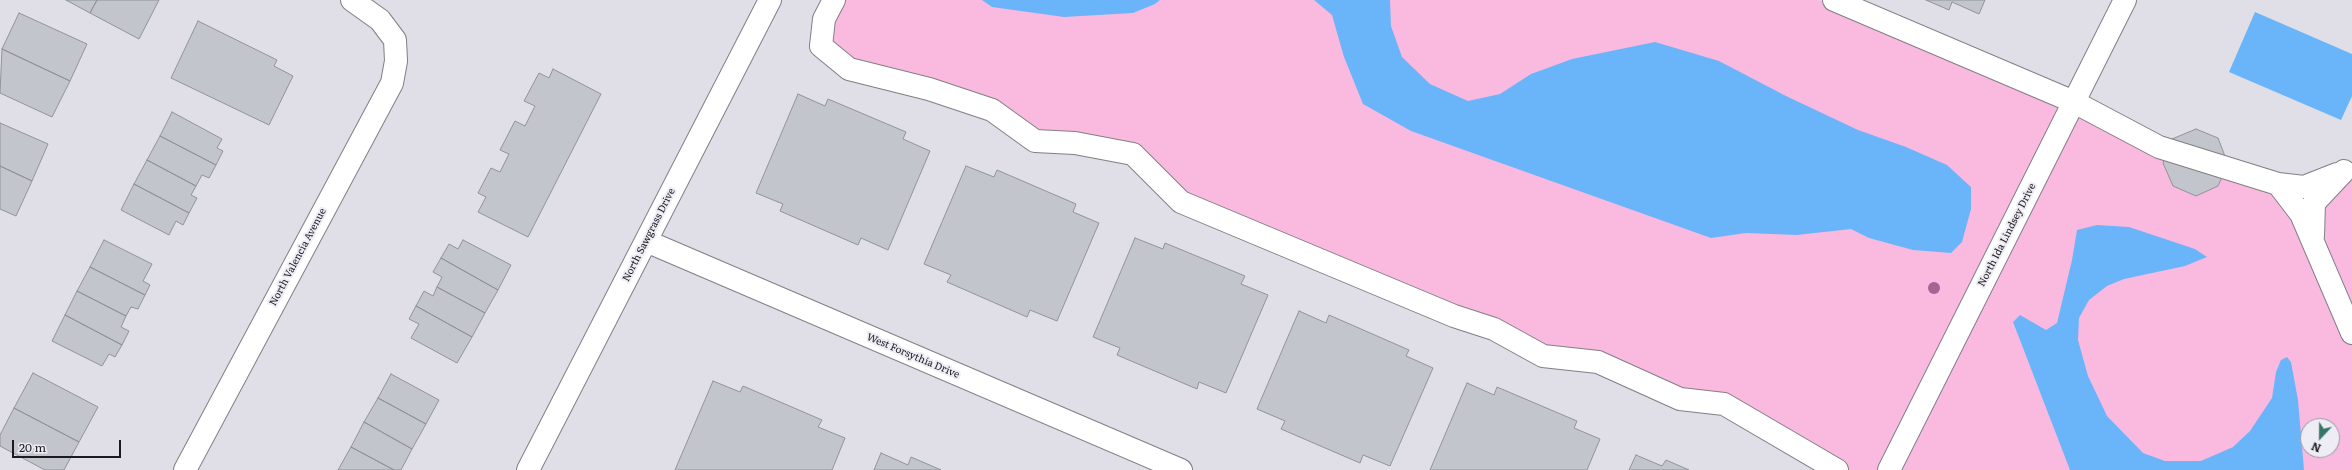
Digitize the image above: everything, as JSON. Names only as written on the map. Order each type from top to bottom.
[{"type":"street","name":"North Valencia Avenue","points":[[185,470],[392,82],[396,61],[395,40],[380,20],[352,0]]},
{"type":"street","name":"North Sawgrass Drive","points":[[528,470],[770,0]]},
{"type":"street","points":[[834,0],[824,19],[821,46],[849,69],[929,89],[992,110],[1035,141],[1075,143],[1133,154],[1181,202],[1454,316],[1494,329],[1543,356],[1598,362],[1680,399],[1724,404],[1837,470]]},
{"type":"street","points":[[1834,0],[2074,102],[2159,148],[2278,184],[2304,187],[2348,171]]},
{"type":"street","name":"North Ida Lindsey Drive","points":[[1889,470],[2125,0]]},
{"type":"street","points":[[2313,240],[2314,203],[2348,171]]},
{"type":"street","points":[[2278,184],[2300,214],[2313,240],[2352,333]]},
{"type":"street","name":"West Forsythia Drive","points":[[646,241],[1181,470]]},
{"type":"shaded area","points":[[834,0],[1819,0],[2159,148],[2278,184],[2352,171],[2352,470],[1837,470],[1724,404],[1543,356],[1181,202],[1133,154],[1035,141],[929,89],[821,46]]},
{"type":"water","points":[[982,0],[1160,0],[1155,4],[1133,13],[1064,17],[992,7]]},
{"type":"water","points":[[1314,0],[1390,0],[1391,26],[1402,57],[1430,84],[1468,101],[1500,94],[1531,74],[1572,59],[1655,42],[1719,61],[1786,96],[1858,130],[1906,147],[1947,165],[1971,187],[1971,209],[1962,242],[1951,253],[1913,250],[1869,238],[1851,229],[1797,235],[1746,233],[1711,238],[1411,131],[1363,104],[1344,57],[1332,15]]},
{"type":"water","points":[[2255,12],[2352,54],[2352,96],[2341,120],[2229,72]]},
{"type":"water","points":[[2097,225],[2129,227],[2195,249],[2207,257],[2185,266],[2124,279],[2107,286],[2089,300],[2079,318],[2078,340],[2088,376],[2107,416],[2143,453],[2165,461],[2201,461],[2233,447],[2250,431],[2272,398],[2276,372],[2281,360],[2287,357],[2291,362],[2298,400],[2300,458],[2303,458],[2304,470],[2070,470],[2013,322],[2020,315],[2046,330],[2057,323],[2072,260],[2077,230]]},
{"type":"building","points":[[66,0],[97,0],[90,13]]},
{"type":"building","points":[[97,0],[159,0],[139,39],[90,13]]},
{"type":"building","points":[[1926,0],[1985,0],[1979,14],[1952,2],[1949,10]]},
{"type":"building","points":[[19,13],[87,44],[70,81],[2,49]]},
{"type":"building","points":[[198,21],[277,60],[274,66],[293,76],[269,125],[171,78]]},
{"type":"building","points":[[2,49],[70,81],[52,117],[0,93]]},
{"type":"building","points":[[553,69],[601,94],[528,237],[478,212],[486,197],[478,193],[491,168],[500,172],[509,154],[500,150],[515,121],[525,126],[535,106],[524,101],[539,73],[549,78]]},
{"type":"building","points":[[798,94],[825,106],[828,99],[906,132],[903,139],[930,151],[888,250],[861,238],[858,245],[780,211],[783,204],[756,193]]},
{"type":"building","points":[[172,112],[222,139],[217,148],[223,151],[216,165],[160,136]]},
{"type":"building","points":[[0,123],[48,144],[32,181],[0,166]]},
{"type":"building","points":[[2196,129],[2218,138],[2228,164],[2218,186],[2196,196],[2173,186],[2163,163],[2172,139]]},
{"type":"building","points":[[160,136],[216,165],[209,178],[202,175],[196,186],[147,160]]},
{"type":"building","points":[[147,160],[196,186],[191,195],[197,198],[189,213],[134,184]]},
{"type":"building","points":[[0,166],[32,181],[16,216],[0,209]]},
{"type":"building","points":[[966,166],[994,177],[997,170],[1076,204],[1073,212],[1099,223],[1057,321],[1030,310],[1027,317],[947,282],[951,275],[924,264]]},
{"type":"building","points":[[134,184],[189,213],[183,225],[176,221],[169,235],[121,210]]},
{"type":"building","points":[[1135,238],[1163,249],[1165,243],[1245,276],[1241,284],[1268,295],[1226,393],[1199,382],[1197,389],[1117,355],[1120,348],[1093,337]]},
{"type":"building","points":[[104,240],[152,264],[143,281],[150,285],[145,295],[90,267]]},
{"type":"building","points":[[463,240],[511,265],[498,290],[441,258],[449,244],[458,249]]},
{"type":"building","points":[[441,258],[498,290],[485,313],[437,287],[442,277],[433,272]]},
{"type":"building","points":[[90,267],[145,295],[138,309],[131,307],[126,316],[77,291]]},
{"type":"building","points":[[437,287],[485,313],[472,337],[416,306],[424,291],[433,296]]},
{"type":"building","points":[[77,291],[126,316],[121,327],[129,331],[122,345],[65,315]]},
{"type":"building","points":[[416,306],[472,337],[457,363],[411,338],[419,324],[409,319]]},
{"type":"building","points":[[1299,311],[1326,323],[1329,315],[1409,350],[1406,356],[1433,368],[1390,466],[1363,455],[1360,463],[1281,429],[1285,421],[1257,409]]},
{"type":"building","points":[[65,315],[122,345],[115,357],[109,354],[102,366],[52,341]]},
{"type":"building","points":[[33,373],[98,407],[79,442],[14,408]]},
{"type":"building","points":[[391,374],[439,400],[426,424],[378,398]]},
{"type":"building","points":[[713,381],[740,392],[743,386],[822,420],[818,427],[845,438],[832,470],[675,470]]},
{"type":"building","points":[[1467,383],[1494,395],[1497,387],[1577,421],[1574,428],[1600,439],[1587,470],[1430,470]]},
{"type":"building","points":[[378,398],[426,424],[412,449],[364,422]]},
{"type":"building","points":[[14,408],[79,442],[64,470],[45,470],[0,446],[0,435]]},
{"type":"building","points":[[364,422],[412,449],[401,470],[394,470],[351,447]]},
{"type":"building","points":[[351,447],[394,470],[338,470]]},
{"type":"building","points":[[881,453],[908,465],[911,457],[941,470],[874,470]]},
{"type":"building","points":[[1636,455],[1662,466],[1666,460],[1689,470],[1629,470]]}]
